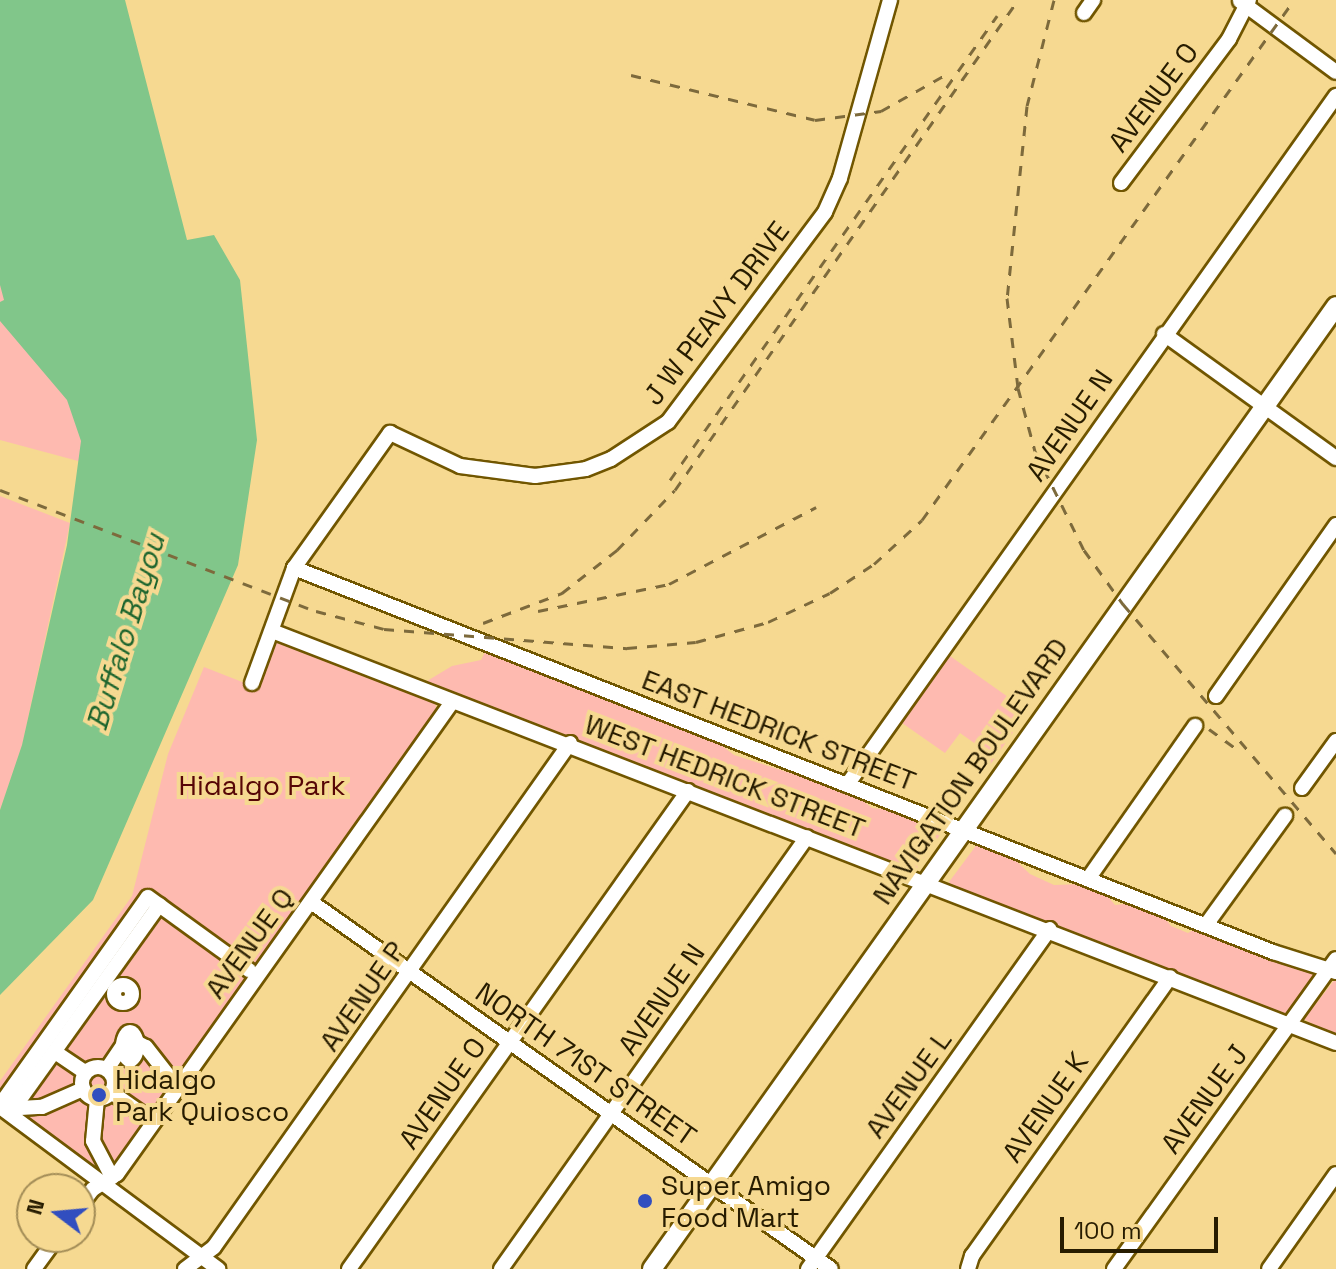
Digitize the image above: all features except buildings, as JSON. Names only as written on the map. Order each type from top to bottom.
[{"type":"main road","name":"NAVIGATION BOULEVARD","points":[[652,1269],[1336,306]]},
{"type":"street","name":"J W PEAVY DRIVE","points":[[252,683],[294,568],[390,433],[460,466],[535,476],[586,469],[611,459],[668,422],[825,212],[840,178],[890,0]]},
{"type":"street","points":[[1084,13],[1093,0]]},
{"type":"street","points":[[1245,2],[1336,72]]},
{"type":"street","name":"AVENUE O","points":[[1121,183],[1229,39],[1245,2]]},
{"type":"street","name":"AVENUE N","points":[[847,785],[1164,334],[1336,96]]},
{"type":"street","points":[[1164,334],[1336,458]]},
{"type":"street","points":[[1216,696],[1336,525]]},
{"type":"street","name":"EAST HEDRICK STREET","points":[[294,568],[1206,925],[1334,967]]},
{"type":"street","name":"WEST HEDRICK STREET","points":[[272,631],[927,881],[1336,1043]]},
{"type":"street","name":"AVENUE Q","points":[[96,1191],[154,1122],[452,702]]},
{"type":"street","points":[[1088,879],[1195,726]]},
{"type":"street","points":[[1302,788],[1336,741]]},
{"type":"street","name":"AVENUE P","points":[[185,1269],[214,1247],[570,743]]},
{"type":"street","name":"AVENUE O","points":[[349,1269],[688,791]]},
{"type":"street","points":[[1206,925],[1285,816]]},
{"type":"street","name":"AVENUE N","points":[[501,1269],[807,837]]},
{"type":"street","points":[[5,1104],[148,897],[249,970]]},
{"type":"street","name":"NORTH 71ST STREET","points":[[311,902],[712,1184],[812,1264],[831,1269]]},
{"type":"street","points":[[5,1104],[55,1052],[159,905]]},
{"type":"street","name":"AVENUE L","points":[[812,1264],[1050,929]]},
{"type":"street","name":"AVENUE J","points":[[1114,1269],[1289,1024],[1334,967]]},
{"type":"street","name":"AVENUE K","points":[[968,1269],[972,1256],[1170,977]]},
{"type":"street","points":[[107,1069],[129,1038],[124,1003]]},
{"type":"street","points":[[129,1038],[146,1047],[178,1088]]},
{"type":"street","points":[[55,1052],[85,1072]]},
{"type":"street","points":[[83,1089],[85,1072],[94,1066],[107,1069],[114,1081],[111,1092],[97,1099]]},
{"type":"street","points":[[5,1104],[42,1107],[83,1089]]},
{"type":"street","points":[[83,1089],[97,1099]]},
{"type":"street","points":[[111,1092],[154,1122]]},
{"type":"street","points":[[97,1099],[93,1141],[107,1180]]},
{"type":"street","points":[[5,1104],[218,1269]]},
{"type":"street","points":[[1269,1269],[1336,1174]]},
{"type":"green space","points":[[0,217],[93,465],[0,440]]},
{"type":"green space","points":[[0,496],[70,523],[22,746],[0,810]]},
{"type":"green space","name":"Hidalgo Park","points":[[275,638],[433,699],[437,709],[103,1178],[0,1101],[0,1081],[132,896],[168,754],[204,667],[255,687]]},
{"type":"green space","points":[[487,648],[717,742],[734,755],[853,793],[872,808],[900,811],[942,832],[915,871],[909,871],[422,684],[452,666],[481,660]]},
{"type":"green space","points":[[950,656],[1028,711],[990,765],[982,759],[987,752],[960,733],[945,753],[902,723]]},
{"type":"green space","points":[[978,843],[1012,857],[1030,874],[1054,885],[1083,884],[1103,891],[1115,905],[1134,903],[1161,913],[1171,926],[1188,933],[1198,927],[1313,971],[1314,978],[1293,1009],[1281,1017],[951,887],[949,882]]},
{"type":"green space","points":[[1336,978],[1336,1038],[1304,1019]]},
{"type":"water","name":"Buffalo Bayou","points":[[0,0],[125,0],[187,240],[214,235],[240,280],[257,440],[238,565],[93,900],[0,995],[0,810],[22,745],[67,545],[81,441],[67,400],[0,321],[0,302],[4,300],[0,285]]},
{"type":"railway","points":[[483,623],[562,593],[617,550],[675,490],[1018,0]]},
{"type":"railway","points":[[1054,0],[1027,106],[1007,298],[1018,388],[1035,451],[1084,550],[1123,604],[1336,853]]},
{"type":"railway","points":[[0,490],[316,611],[384,629],[627,648],[696,642],[768,622],[830,593],[874,564],[922,520],[1294,0]]},
{"type":"railway","points":[[670,480],[997,16]]},
{"type":"railway","points":[[631,75],[815,120],[881,111],[947,74]]},
{"type":"railway","points":[[538,611],[669,584],[816,507]]},
{"type":"railway","points":[[1209,729],[1235,748]]},
{"type":"place","name":"Hidalgo Park Quiosco","points":[[99,1095]]},
{"type":"place","name":"Super Amigo Food Mart","points":[[645,1201]]}]
